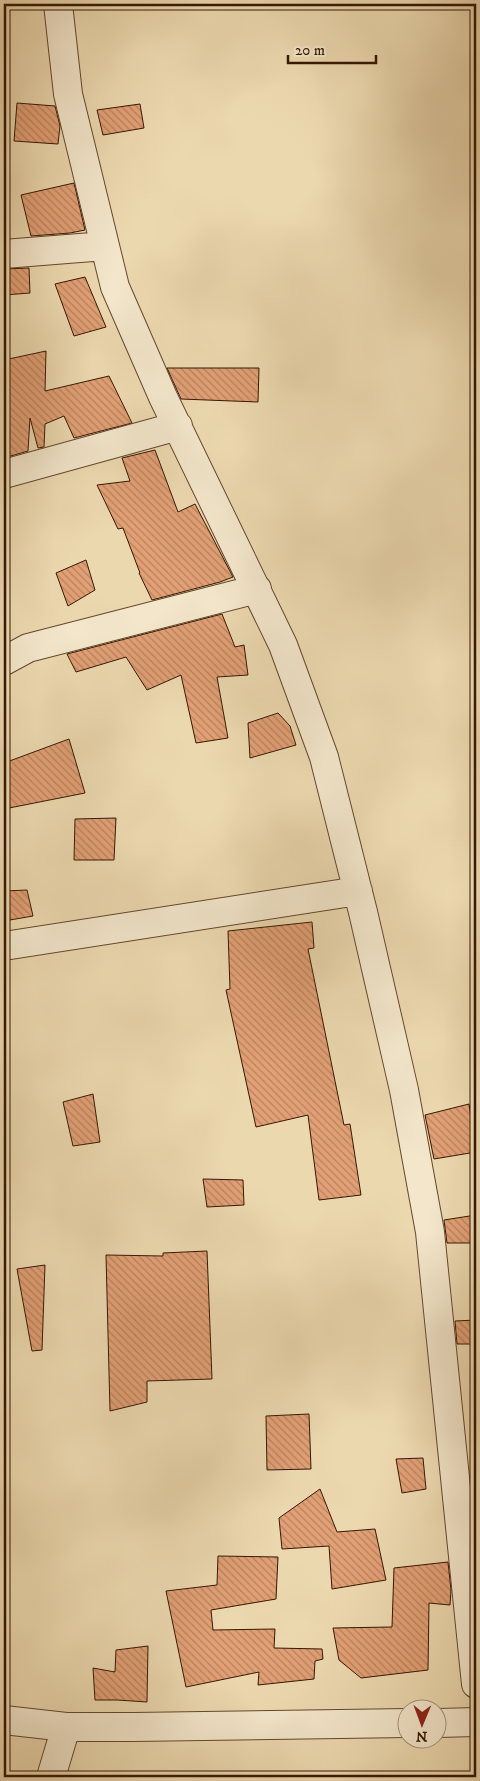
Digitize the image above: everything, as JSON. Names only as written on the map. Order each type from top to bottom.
[{"type":"street","points":[[58,4],[68,94],[115,287],[178,426],[283,645],[324,757],[358,891],[404,1090],[430,1232],[476,1684]]},
{"type":"street","points":[[4,254],[105,246]]},
{"type":"street","points":[[4,474],[178,426]]},
{"type":"street","points":[[4,661],[28,648],[257,589]]},
{"type":"street","points":[[4,946],[358,891]]},
{"type":"street","points":[[4,1720],[66,1727],[398,1723]]},
{"type":"street","points":[[448,1723],[476,1722]]},
{"type":"street","points":[[51,1777],[66,1727]]},
{"type":"building","points":[[17,103],[55,106],[60,126],[58,144],[14,141]]},
{"type":"building","points":[[140,104],[144,128],[103,135],[97,110]]},
{"type":"building","points":[[74,183],[85,230],[31,236],[21,195]]},
{"type":"building","points":[[29,268],[30,293],[4,295],[4,269]]},
{"type":"building","points":[[85,277],[106,327],[74,336],[55,284]]},
{"type":"building","points":[[46,351],[45,391],[109,376],[132,423],[74,438],[64,416],[45,424],[44,447],[38,448],[30,418],[28,451],[4,458],[4,360]]},
{"type":"building","points":[[167,368],[259,368],[258,402],[181,399]]},
{"type":"building","points":[[155,450],[178,512],[195,504],[233,577],[152,600],[139,573],[123,528],[118,529],[97,485],[130,481],[122,458]]},
{"type":"building","points":[[86,560],[95,590],[68,606],[56,573]]},
{"type":"building","points":[[222,614],[235,647],[244,645],[248,675],[217,677],[228,738],[196,743],[181,675],[147,690],[126,657],[76,672],[67,654]]},
{"type":"building","points":[[278,713],[290,726],[296,745],[250,758],[248,723]]},
{"type":"building","points":[[69,739],[85,793],[4,809],[4,763]]},
{"type":"building","points":[[116,818],[114,860],[74,860],[75,819]]},
{"type":"building","points":[[27,890],[33,916],[4,921],[4,891]]},
{"type":"building","points":[[312,922],[314,948],[308,949],[344,1125],[350,1124],[361,1195],[319,1200],[308,1115],[256,1127],[226,990],[230,989],[228,931]]},
{"type":"building","points":[[93,1094],[100,1142],[73,1146],[63,1102]]},
{"type":"building","points":[[469,1104],[476,1152],[434,1159],[425,1115]]},
{"type":"building","points":[[203,1179],[243,1180],[244,1205],[207,1207]]},
{"type":"building","points":[[476,1215],[476,1243],[447,1243],[444,1220]]},
{"type":"building","points":[[207,1251],[212,1379],[147,1381],[147,1402],[110,1411],[106,1255],[163,1256],[163,1253]]},
{"type":"building","points":[[45,1265],[42,1350],[32,1351],[17,1269]]},
{"type":"building","points":[[476,1320],[476,1344],[457,1344],[455,1321]]},
{"type":"building","points":[[309,1414],[311,1469],[267,1470],[266,1416]]},
{"type":"building","points":[[423,1458],[426,1489],[402,1493],[396,1459]]},
{"type":"building","points":[[320,1489],[337,1532],[375,1529],[386,1580],[332,1589],[329,1546],[282,1549],[279,1518]]},
{"type":"building","points":[[218,1556],[278,1557],[276,1599],[211,1610],[213,1630],[275,1629],[274,1648],[322,1649],[323,1659],[315,1661],[314,1679],[258,1685],[259,1672],[186,1687],[166,1591],[217,1585]]},
{"type":"building","points":[[448,1562],[451,1590],[450,1605],[429,1603],[428,1670],[361,1678],[339,1660],[333,1628],[392,1627],[394,1568]]},
{"type":"building","points":[[148,1646],[147,1702],[95,1700],[93,1668],[115,1672],[116,1650]]}]
